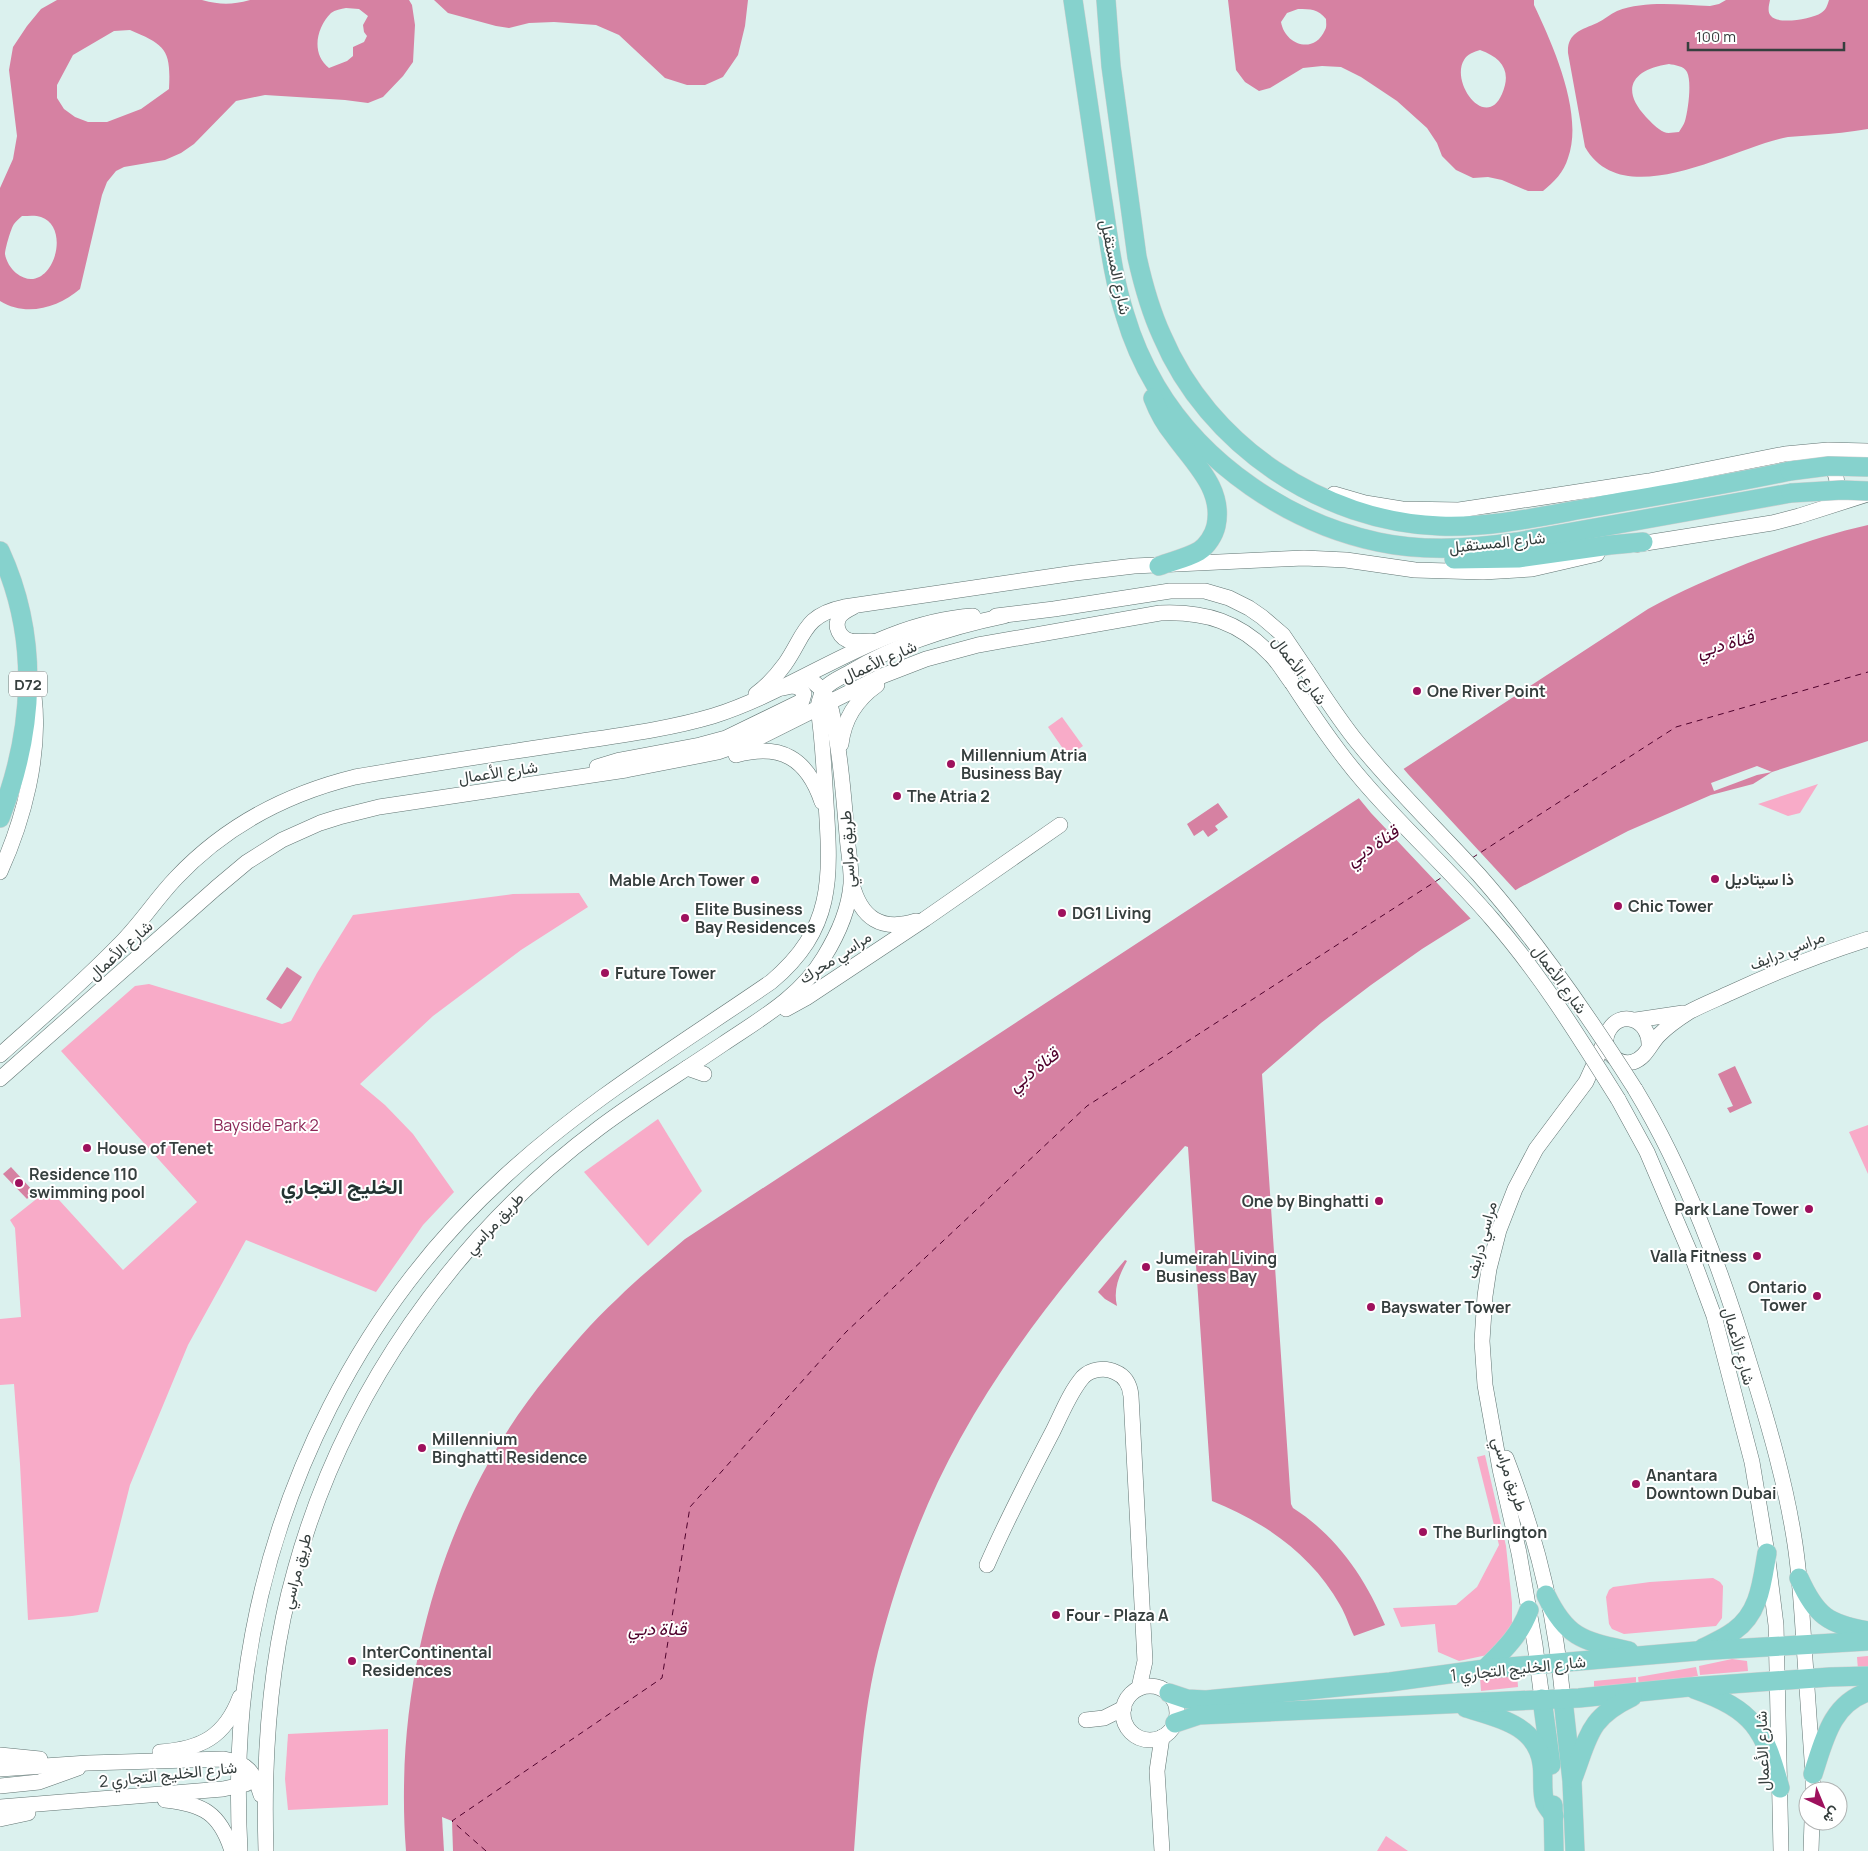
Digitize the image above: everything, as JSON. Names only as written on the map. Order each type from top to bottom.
[{"type":"main road","name":"شارع المستقبل","points":[[1073,0],[1112,264],[1124,315],[1156,386],[1184,425],[1218,460],[1256,490],[1298,514],[1320,524],[1361,538],[1398,545],[1446,548],[1493,545],[1791,493],[1842,490],[1868,492]]},
{"type":"main road","name":"شارع المستقبل","points":[[1106,0],[1109,51],[1137,256],[1152,312],[1175,363],[1208,410],[1248,450],[1294,483],[1346,507],[1373,515],[1420,524],[1457,526],[1513,521],[1790,471],[1828,466],[1868,467]]},
{"type":"main road","points":[[1144,363],[1150,388],[1159,412],[1173,434],[1208,480],[1216,499],[1218,510],[1215,530],[1209,541],[1200,550],[1190,556],[1159,566]]},
{"type":"main road","points":[[1398,545],[1412,554],[1428,558],[1486,560],[1534,557],[1642,542]]},
{"type":"main road","name":"D72","points":[[0,551],[20,607],[29,660],[24,733],[13,781],[0,818]]},
{"type":"main road","points":[[1696,1651],[1734,1632],[1752,1612],[1759,1596],[1767,1553]]},
{"type":"main road","points":[[1799,1578],[1815,1609],[1836,1623],[1868,1631]]},
{"type":"main road","points":[[1546,1595],[1561,1621],[1577,1635],[1592,1642],[1647,1656]]},
{"type":"main road","points":[[1485,1669],[1511,1643],[1522,1627],[1529,1610]]},
{"type":"main road","name":"شارع الخليج التجاري 1","points":[[1162,1689],[1187,1699],[1206,1700],[1390,1682],[1485,1669],[1696,1651],[1868,1641]]},
{"type":"main road","name":"شارع الخليج التجاري 1","points":[[1175,1723],[1199,1715],[1563,1699],[1688,1687],[1868,1676]]},
{"type":"main road","points":[[1688,1687],[1728,1702],[1750,1719],[1765,1740],[1780,1788]]},
{"type":"main road","points":[[1572,1781],[1592,1727],[1608,1710],[1641,1692]]},
{"type":"main road","points":[[1813,1781],[1833,1718],[1850,1701],[1868,1692]]},
{"type":"main road","name":"طريق مراسي","points":[[1542,1699],[1551,1766],[1554,1851]]},
{"type":"main road","name":"طريق مراسي","points":[[1563,1699],[1572,1781],[1575,1851]]},
{"type":"main road","points":[[1456,1704],[1506,1721],[1522,1729],[1530,1737],[1538,1750],[1542,1764],[1545,1803],[1554,1816]]},
{"type":"street","points":[[1810,451],[1824,456],[1833,467],[1837,481],[1834,496],[1826,507]]},
{"type":"street","points":[[1294,483],[1384,507],[1421,511],[1459,510],[1650,481],[1751,460],[1810,451],[1868,451]]},
{"type":"street","points":[[731,710],[761,690],[778,673],[786,664],[800,637],[811,622],[826,612],[844,607],[1134,566],[1304,558],[1361,562],[1415,570],[1499,572],[1548,566],[1642,542],[1772,523],[1868,492]]},
{"type":"street","name":"شارع الأعمال","points":[[0,1056],[116,949],[175,879],[194,860],[235,828],[280,802],[313,789],[355,777],[647,731],[689,722],[731,710],[779,689],[878,640],[908,628],[939,620],[972,616],[1004,616],[1157,592],[1192,590],[1205,591],[1240,604],[1262,617],[1283,635],[1358,744],[1479,875],[1531,940],[1575,1000],[1635,1089],[1650,1114],[1679,1172],[1733,1307],[1781,1474],[1793,1532],[1799,1578],[1813,1781]]},
{"type":"street","points":[[853,607],[844,613],[838,621],[839,632],[842,636],[851,641],[878,640]]},
{"type":"street","name":"شارع الأعمال","points":[[0,1080],[231,874],[282,840],[320,823],[359,811],[626,770],[704,756],[732,748],[824,701],[906,666],[978,645],[1152,615],[1186,612],[1233,625],[1254,638],[1273,656],[1325,734],[1363,782],[1442,864],[1525,958],[1580,1037],[1618,1099],[1662,1183],[1714,1316],[1752,1462],[1774,1601],[1781,1851]]},
{"type":"street","points":[[824,701],[832,683],[889,652],[934,634],[1004,616]]},
{"type":"street","points":[[0,872],[15,834],[25,800],[32,759],[35,719],[29,660]]},
{"type":"street","points":[[840,758],[844,730],[856,704],[870,690],[906,666]]},
{"type":"street","points":[[804,677],[818,686],[824,701]]},
{"type":"street","points":[[566,779],[620,760],[700,745],[726,738],[802,701],[804,694],[799,687],[792,686],[779,689]]},
{"type":"street","name":"طريق مراسي","points":[[266,1851],[264,1813],[267,1738],[278,1696],[284,1614],[304,1538],[328,1473],[350,1426],[377,1390],[392,1352],[432,1295],[475,1241],[530,1185],[575,1146],[617,1115],[762,1019],[796,992],[810,977],[834,940],[842,920],[851,883],[840,758],[824,701]]},
{"type":"street","name":"طريق مراسي","points":[[240,1851],[237,1787],[238,1762],[245,1683],[263,1587],[292,1493],[305,1460],[334,1400],[383,1317],[425,1261],[465,1215],[504,1177],[539,1146],[593,1105],[771,982],[794,961],[811,936],[821,915],[827,893],[830,863],[822,732],[824,701]]},
{"type":"street","points":[[626,770],[695,764],[756,750],[774,751],[791,758],[811,777],[827,818]]},
{"type":"street","name":"مراسي محرك","points":[[762,1019],[800,1001],[925,919],[1060,825]]},
{"type":"street","name":"مراسي محرك","points":[[851,883],[860,906],[867,915],[876,921],[886,925],[897,926],[925,919]]},
{"type":"street","name":"مراسي درايف","points":[[1649,1047],[1668,1026],[1692,1011],[1775,973],[1868,939]]},
{"type":"street","name":"مراسي درايف","points":[[1636,1020],[1692,1011]]},
{"type":"street","points":[[1636,1020],[1647,1031],[1649,1047],[1640,1059],[1626,1063],[1615,1059],[1608,1050],[1606,1038],[1608,1032],[1617,1022],[1636,1020]]},
{"type":"street","name":"مراسي درايف","points":[[1494,1429],[1485,1386],[1482,1341],[1485,1296],[1493,1252],[1506,1209],[1525,1168],[1549,1130],[1586,1082],[1606,1038]]},
{"type":"street","name":"مراسي درايف","points":[[1586,1082],[1605,1070],[1626,1063]]},
{"type":"street","points":[[687,1068],[704,1074]]},
{"type":"street","points":[[987,1565],[1036,1463],[1080,1382],[1095,1370],[1107,1369],[1119,1374],[1128,1384],[1131,1396],[1145,1661],[1139,1688],[1129,1696],[1124,1715],[1131,1732],[1145,1739],[1162,1737],[1168,1734],[1175,1723],[1178,1710],[1173,1698],[1162,1689],[1145,1661]]},
{"type":"street","name":"طريق مراسي","points":[[1494,1429],[1509,1465],[1532,1539],[1556,1642],[1563,1699]]},
{"type":"street","name":"طريق مراسي","points":[[1494,1429],[1500,1469],[1519,1553],[1542,1699]]},
{"type":"street","points":[[118,1762],[144,1755],[193,1747],[213,1737],[229,1720],[235,1710],[245,1683]]},
{"type":"street","points":[[1139,1688],[1162,1689]]},
{"type":"street","points":[[1086,1720],[1124,1715]]},
{"type":"street","points":[[241,1734],[241,1740],[249,1748],[260,1748],[267,1738]]},
{"type":"street","points":[[1162,1737],[1157,1771],[1162,1851]]},
{"type":"street","points":[[1145,1739],[1157,1771]]},
{"type":"street","points":[[0,1755],[88,1763]]},
{"type":"street","name":"شارع الخليج التجاري 2","points":[[88,1763],[223,1759],[238,1762],[256,1778],[262,1796],[264,1813]]},
{"type":"street","name":"شارع الخليج التجاري 2","points":[[83,1801],[237,1787],[256,1778],[266,1761]]},
{"type":"street","points":[[0,1769],[88,1763]]},
{"type":"street","points":[[0,1786],[26,1784],[52,1778],[88,1763]]},
{"type":"street","points":[[131,1797],[182,1802],[207,1811],[220,1823],[232,1851]]},
{"type":"street","points":[[0,1807],[83,1801]]},
{"type":"street","points":[[0,1819],[83,1801]]},
{"type":"street","points":[[238,1814],[242,1804],[253,1801],[262,1807],[264,1813]]},
{"type":"street","points":[[1811,1851],[1812,1831]]},
{"type":"green space","points":[[1062,717],[1083,746],[1068,756],[1048,727]]},
{"type":"green space","points":[[1818,784],[1800,813],[1788,816],[1758,804]]},
{"type":"green space","name":"Bayside Park 2","points":[[579,893],[588,907],[521,950],[433,1016],[360,1084],[385,1105],[413,1134],[454,1192],[423,1225],[376,1292],[246,1240],[188,1345],[130,1485],[98,1612],[28,1620],[14,1384],[0,1385],[0,1319],[21,1317],[15,1228],[10,1220],[49,1189],[123,1270],[197,1202],[61,1051],[135,986],[149,984],[282,1024],[291,1021],[317,973],[353,915],[513,894]]},
{"type":"green space","points":[[658,1119],[702,1191],[648,1246],[584,1172]]},
{"type":"green space","points":[[1868,1125],[1868,1174],[1849,1132]]},
{"type":"green space","points":[[1485,1455],[1506,1546],[1512,1603],[1512,1624],[1509,1632],[1487,1655],[1459,1661],[1438,1652],[1435,1624],[1401,1627],[1393,1608],[1456,1605],[1477,1587],[1499,1545],[1477,1457]]},
{"type":"green space","points":[[1713,1578],[1723,1586],[1722,1618],[1716,1626],[1624,1634],[1612,1629],[1609,1624],[1606,1597],[1609,1590],[1613,1587],[1650,1582]]},
{"type":"green space","points":[[1868,1656],[1868,1669],[1858,1670],[1857,1657]]},
{"type":"green space","points":[[1732,1659],[1747,1661],[1748,1671],[1700,1675],[1699,1666]]},
{"type":"green space","points":[[1696,1667],[1698,1676],[1639,1685],[1638,1677]]},
{"type":"green space","points":[[1517,1673],[1518,1687],[1481,1691],[1480,1677]]},
{"type":"green space","points":[[1636,1677],[1636,1685],[1594,1688],[1594,1681]]},
{"type":"green space","points":[[388,1729],[388,1805],[288,1810],[285,1779],[288,1734]]},
{"type":"green space","points":[[1386,1836],[1408,1851],[1377,1851]]},
{"type":"water","points":[[57,0],[202,0],[226,4],[250,0],[409,0],[412,5],[415,25],[413,62],[403,76],[383,97],[368,103],[265,95],[236,101],[194,144],[181,153],[165,160],[124,167],[116,171],[107,182],[102,195],[80,289],[71,296],[52,305],[42,308],[20,309],[0,301],[0,188],[13,159],[17,136],[9,70],[13,47],[41,9]],"holes":[[[346,8],[359,9],[368,16],[363,25],[367,36],[364,42],[353,47],[353,56],[347,61],[329,68],[320,56],[318,48],[319,33],[331,13]],[[130,30],[152,40],[164,50],[169,65],[169,89],[141,109],[107,122],[88,122],[75,117],[64,109],[57,98],[57,85],[73,55],[114,31]],[[22,216],[41,217],[51,224],[56,234],[57,247],[54,259],[48,270],[39,277],[28,279],[16,273],[9,265],[5,254],[11,230]]]},
{"type":"water","points":[[434,0],[748,0],[745,26],[738,55],[723,77],[705,85],[687,85],[665,78],[619,35],[596,25],[554,22],[529,23],[509,28],[496,26],[448,13]]},
{"type":"water","points":[[1228,0],[1534,0],[1534,5],[1557,59],[1569,101],[1572,140],[1568,158],[1558,176],[1543,191],[1528,191],[1502,180],[1488,177],[1473,178],[1456,170],[1442,156],[1437,143],[1427,128],[1397,101],[1361,77],[1341,67],[1303,68],[1270,88],[1259,91],[1245,82],[1236,70]],"holes":[[[1298,9],[1314,10],[1326,19],[1326,29],[1314,43],[1300,44],[1288,36],[1284,30],[1281,22],[1287,13]],[[1480,50],[1499,61],[1503,66],[1506,79],[1502,94],[1495,104],[1487,108],[1479,106],[1472,100],[1462,80],[1461,70],[1465,58],[1473,52]]]},
{"type":"water","points":[[1726,0],[1770,0],[1769,10],[1771,16],[1775,19],[1788,21],[1803,19],[1821,13],[1824,11],[1829,0],[1868,0],[1868,129],[1788,137],[1680,171],[1652,176],[1625,176],[1603,167],[1585,147],[1568,53],[1570,41],[1576,33],[1600,22],[1614,12],[1640,5],[1710,6]],"holes":[[[1669,64],[1686,70],[1689,82],[1689,96],[1685,122],[1679,132],[1667,133],[1654,125],[1638,107],[1633,97],[1632,89],[1639,75],[1647,70]]]},
{"type":"water","name":"قناة دبي","points":[[1868,525],[1868,741],[1772,772],[1753,784],[1711,795],[1628,831],[1519,888],[1422,949],[1371,985],[1321,1023],[1262,1074],[1291,1504],[1293,1508],[1323,1531],[1348,1559],[1369,1591],[1385,1625],[1354,1636],[1342,1609],[1329,1587],[1301,1556],[1268,1530],[1232,1509],[1212,1501],[1188,1147],[1185,1146],[1093,1250],[1036,1322],[983,1399],[934,1490],[912,1542],[878,1652],[868,1701],[854,1851],[406,1851],[404,1788],[408,1724],[417,1661],[432,1599],[453,1539],[479,1481],[511,1426],[548,1375],[573,1345],[633,1284],[685,1239],[1648,609],[1685,590],[1748,563],[1808,542]]},
{"type":"water","points":[[1218,803],[1228,817],[1215,826],[1218,830],[1208,837],[1203,830],[1194,836],[1187,824]]},
{"type":"water","points":[[287,967],[302,977],[281,1009],[266,999]]},
{"type":"water","points":[[1735,1066],[1752,1103],[1730,1113],[1727,1108],[1733,1106],[1718,1074]]},
{"type":"water","name":"Residence 110 swimming pool","points":[[11,1167],[34,1192],[27,1199],[3,1174]]},
{"type":"water","points":[[1125,1260],[1127,1261],[1116,1288],[1117,1306],[1098,1292]]},
{"type":"pier","points":[[1757,766],[1772,772],[1757,775],[1714,791],[1711,783]]},
{"type":"pier","points":[[1402,767],[1517,892],[1472,920],[1371,813],[1357,796]]},
{"type":"pier","points":[[442,1817],[452,1821],[453,1851],[444,1851]]},
{"type":"ferry route","points":[[1472,858],[1676,727],[1868,672]]},
{"type":"ferry route","points":[[486,1851],[452,1821],[662,1678],[690,1507],[846,1332],[1087,1106],[1444,876]]},
{"type":"place","name":"One River Point","points":[[1417,691]]},
{"type":"place","name":"Millennium Atria Business Bay","points":[[951,764]]},
{"type":"place","name":"The Atria 2","points":[[897,796]]},
{"type":"place","name":"ذا سيتاديل","points":[[1715,879]]},
{"type":"place","name":"Mable Arch Tower","points":[[755,880]]},
{"type":"place","name":"Chic Tower","points":[[1618,906]]},
{"type":"place","name":"DG1 Living","points":[[1062,913]]},
{"type":"place","name":"Elite Business Bay Residences","points":[[685,918]]},
{"type":"place","name":"Future Tower","points":[[605,973]]},
{"type":"place","name":"House of Tenet","points":[[87,1148]]},
{"type":"place","name":"Residence 110 swimming pool","points":[[19,1183]]},
{"type":"place","name":"One by Binghatti","points":[[1379,1201]]},
{"type":"place","name":"Park Lane Tower","points":[[1809,1209]]},
{"type":"place","name":"Valla Fitness","points":[[1757,1256]]},
{"type":"place","name":"Jumeirah Living Business Bay","points":[[1146,1267]]},
{"type":"place","name":"Ontario Tower","points":[[1817,1296]]},
{"type":"place","name":"Bayswater Tower","points":[[1371,1307]]},
{"type":"place","name":"Millennium Binghatti Residence","points":[[422,1448]]},
{"type":"place","name":"Anantara Downtown Dubai","points":[[1636,1484]]},
{"type":"place","name":"The Burlington","points":[[1423,1532]]},
{"type":"place","name":"Four - Plaza A","points":[[1056,1615]]},
{"type":"place","name":"InterContinental Residences","points":[[352,1661]]},
{"type":"district","name":"الخليج التجاري","points":[[342,1186]]}]
